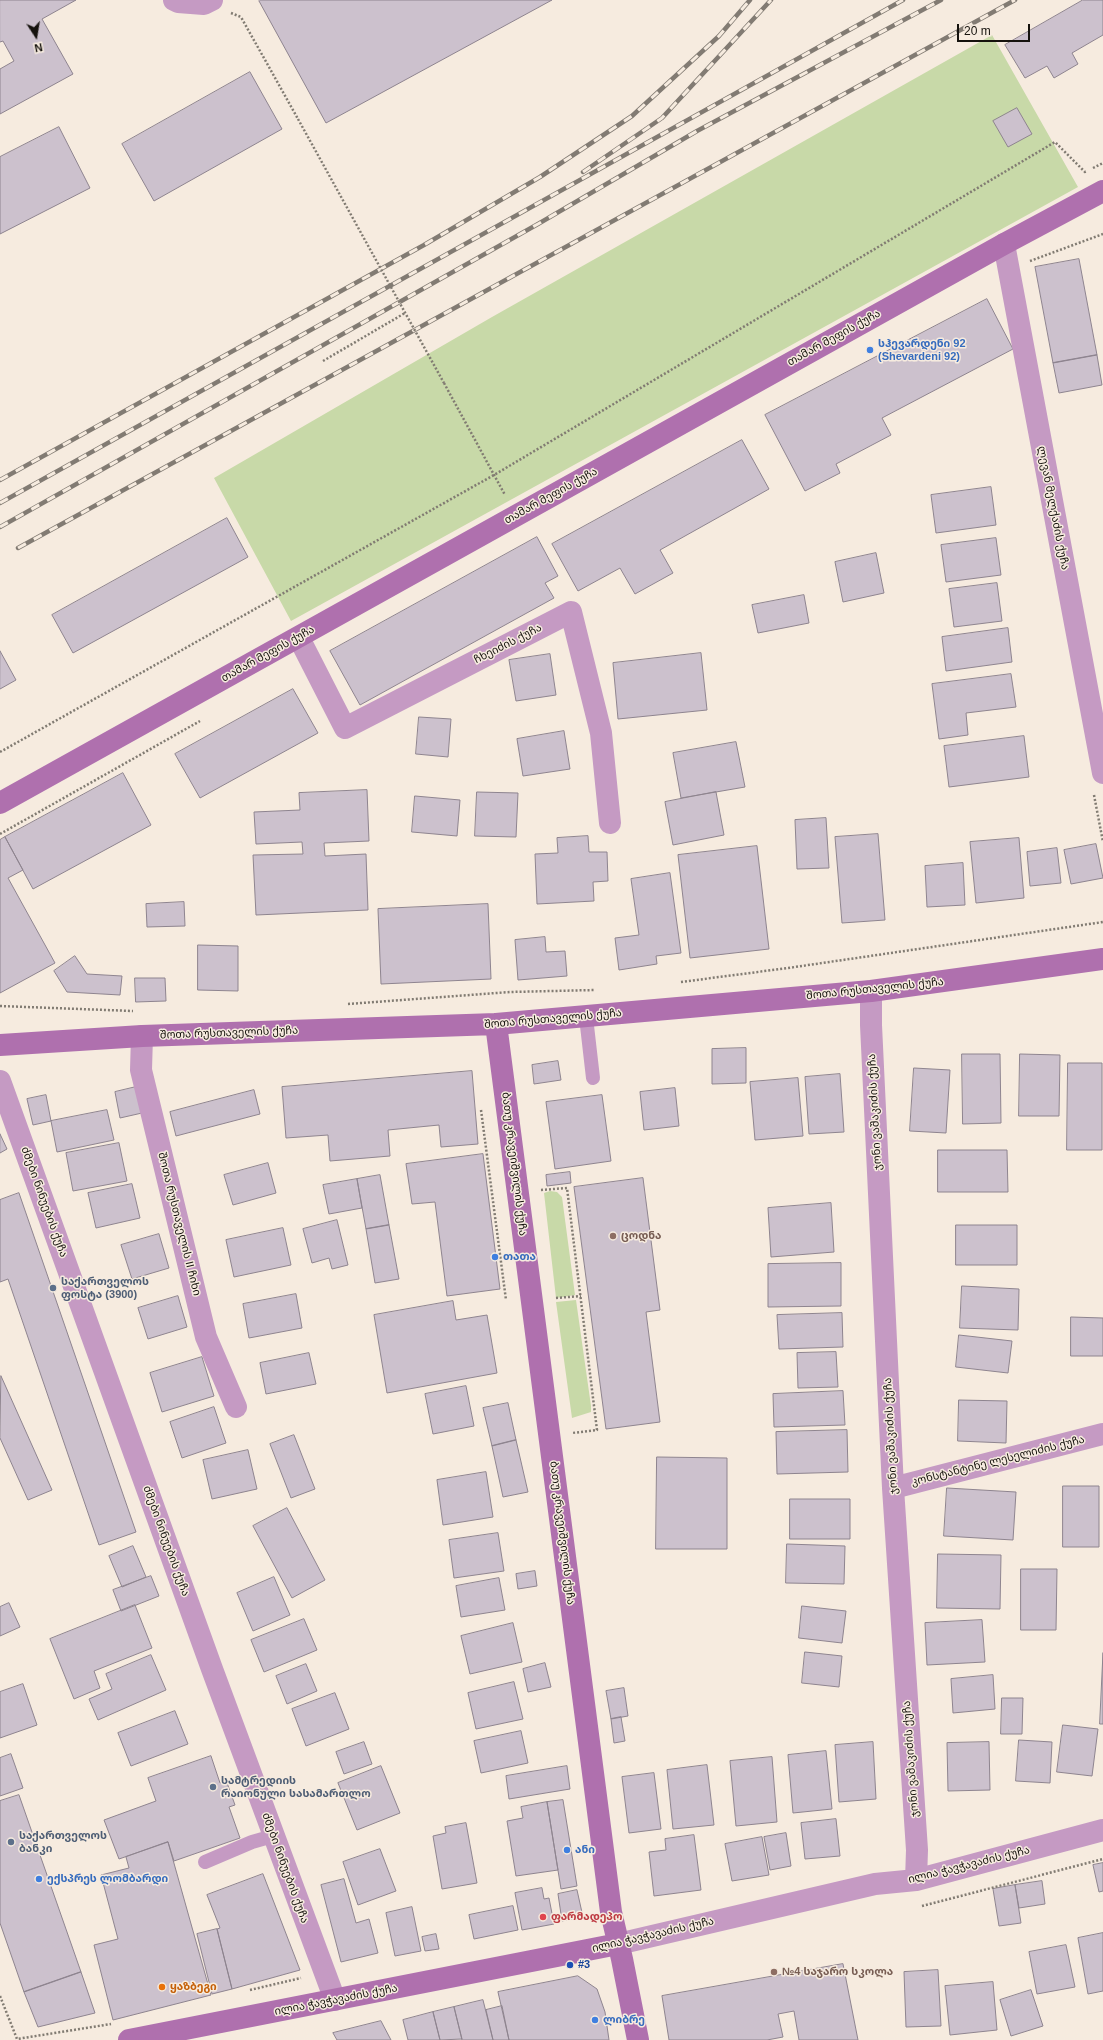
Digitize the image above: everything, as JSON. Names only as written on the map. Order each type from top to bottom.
[{"type":"main road","name":"თამარ მეფის ქუჩა","points":[[0,803],[299,638],[516,515],[1004,244],[1103,191]]},
{"type":"main road","name":"შოთა რუსთაველის ქუჩა","points":[[0,1045],[142,1036],[496,1024],[586,1017],[872,991],[1103,959]]},
{"type":"main road","name":"ბათუ კრავეიშვილის ქუჩა","points":[[496,1024],[611,1912],[638,2040]]},
{"type":"main road","name":"ილია ჭავჭავაძის ქუჩა","points":[[123,2031],[335,2000],[618,1944]]},
{"type":"street","points":[[174,0],[178,2],[204,4],[212,0]]},
{"type":"street","name":"ლევან მელქაძის ქუჩა","points":[[1004,244],[1103,773]]},
{"type":"street","name":"ჩხეიძის ქუჩა","points":[[299,638],[345,728],[571,612],[601,734],[610,823]]},
{"type":"street","name":"ჯონი ვაშაკიძის ქუჩა","points":[[872,991],[871,1024],[893,1488],[917,1850],[916,1880]]},
{"type":"street","name":"შოთა რუსთაველის II ჩიხი","points":[[142,1036],[141,1070],[206,1337],[236,1407]]},
{"type":"street","name":"ძმები ნინუების ქუჩა","points":[[0,1081],[273,1836],[335,2000]]},
{"type":"street","name":"კონსტანტინე ლესელიძის ქუჩა","points":[[893,1488],[1103,1434]]},
{"type":"street","name":"ილია ჭავჭავაძის ქუჩა","points":[[618,1944],[875,1884],[916,1880],[1103,1830]]},
{"type":"lane","points":[[586,1017],[592,1078]]},
{"type":"lane","points":[[205,1862],[252,1842],[273,1836]]},
{"type":"path","points":[[241,16],[516,515]]},
{"type":"path","points":[[0,752],[494,475],[1055,142],[1085,172],[1103,163]]},
{"type":"path","points":[[1029,262],[1103,234]]},
{"type":"path","points":[[323,361],[405,314]]},
{"type":"path","points":[[673,983],[788,968],[1103,922]]},
{"type":"path","points":[[346,1004],[510,992],[596,990]]},
{"type":"path","points":[[0,1006],[138,1011]]},
{"type":"path","points":[[536,1191],[567,1188],[597,1430],[568,1433]]},
{"type":"path","points":[[552,1299],[581,1296]]},
{"type":"path","points":[[922,1906],[1103,1859]]},
{"type":"path","points":[[247,1991],[307,1976]]},
{"type":"path","points":[[0,1996],[17,2039],[123,2031]]},
{"type":"green space","points":[[992,35],[1078,187],[291,621],[214,478],[492,317]]},
{"type":"green space","points":[[550,1191],[557,1192],[562,1197],[575,1295],[556,1298],[544,1193]]},
{"type":"green space","points":[[576,1300],[591,1412],[572,1418],[556,1302]]},
{"type":"building","points":[[0,0],[76,0],[42,19],[73,74],[0,114],[0,69],[14,61],[3,41],[0,42]]},
{"type":"building","points":[[552,0],[326,123],[259,1]]},
{"type":"building","points":[[1083,0],[1103,0],[1103,35],[1072,53],[1078,64],[1054,78],[1047,66],[1025,78],[1005,45]]},
{"type":"building","points":[[250,72],[282,129],[154,201],[122,144]]},
{"type":"building","points":[[1017,108],[1032,134],[1008,147],[993,121]]},
{"type":"building","points":[[59,127],[90,188],[0,234],[0,157]]},
{"type":"building","points":[[1079,259],[1097,355],[1053,363],[1035,267]]},
{"type":"building","points":[[987,299],[1013,349],[882,418],[891,435],[836,464],[840,473],[805,491],[765,415]]},
{"type":"building","points":[[1097,355],[1102,385],[1059,393],[1053,363]]},
{"type":"building","points":[[742,440],[769,489],[660,550],[673,573],[635,594],[620,568],[578,591],[552,544]]},
{"type":"building","points":[[991,487],[996,525],[936,533],[931,495]]},
{"type":"building","points":[[227,518],[248,557],[73,653],[52,615]]},
{"type":"building","points":[[537,537],[558,576],[545,583],[554,598],[360,705],[330,651]]},
{"type":"building","points":[[996,538],[1001,575],[946,582],[941,545]]},
{"type":"building","points":[[876,553],[884,593],[843,602],[835,562]]},
{"type":"building","points":[[997,583],[1002,621],[954,627],[949,589]]},
{"type":"building","points":[[804,595],[809,623],[758,633],[752,605]]},
{"type":"building","points":[[1008,628],[1012,662],[946,671],[942,637]]},
{"type":"building","points":[[0,651],[16,680],[0,689]]},
{"type":"building","points":[[701,653],[707,710],[618,719],[613,663]]},
{"type":"building","points":[[550,654],[556,695],[516,701],[509,660]]},
{"type":"building","points":[[1011,674],[1016,707],[966,713],[968,735],[939,739],[932,684]]},
{"type":"building","points":[[293,689],[318,733],[200,798],[175,754]]},
{"type":"building","points":[[419,717],[451,719],[448,757],[416,754]]},
{"type":"building","points":[[564,731],[570,769],[523,776],[517,739]]},
{"type":"building","points":[[1024,736],[1029,777],[949,787],[944,746]]},
{"type":"building","points":[[736,742],[745,787],[681,798],[673,753]]},
{"type":"building","points":[[123,773],[151,825],[33,889],[5,837]]},
{"type":"building","points":[[367,790],[369,841],[324,843],[325,856],[366,854],[368,910],[256,915],[253,855],[303,854],[302,842],[256,844],[254,812],[300,810],[299,793]]},
{"type":"building","points":[[477,792],[518,793],[516,837],[475,836]]},
{"type":"building","points":[[716,792],[724,835],[673,845],[665,802]]},
{"type":"building","points":[[415,796],[460,800],[457,836],[412,832]]},
{"type":"building","points":[[826,818],[829,868],[797,869],[795,820]]},
{"type":"building","points":[[878,834],[885,920],[842,923],[835,837]]},
{"type":"building","points":[[588,836],[589,852],[607,852],[608,881],[593,882],[594,901],[537,904],[535,854],[558,853],[557,838]]},
{"type":"building","points":[[5,837],[23,870],[8,878],[55,963],[0,993],[0,840]]},
{"type":"building","points":[[1019,838],[1024,898],[976,903],[970,842]]},
{"type":"building","points":[[1096,844],[1103,878],[1071,884],[1064,850]]},
{"type":"building","points":[[757,846],[769,949],[690,958],[678,855]]},
{"type":"building","points":[[1057,848],[1061,883],[1030,886],[1027,852]]},
{"type":"building","points":[[963,863],[965,905],[927,907],[925,866]]},
{"type":"building","points":[[670,873],[681,953],[656,956],[657,964],[619,970],[615,938],[639,935],[631,879]]},
{"type":"building","points":[[184,902],[185,926],[147,927],[146,904]]},
{"type":"building","points":[[488,904],[491,979],[381,984],[378,909]]},
{"type":"building","points":[[545,937],[546,952],[565,951],[567,976],[518,980],[515,940]]},
{"type":"building","points":[[198,945],[238,946],[238,991],[198,990]]},
{"type":"building","points":[[75,956],[87,974],[122,976],[120,995],[67,992],[54,971]]},
{"type":"building","points":[[135,978],[165,978],[166,1001],[136,1002]]},
{"type":"building","points":[[746,1048],[746,1083],[712,1084],[712,1049]]},
{"type":"building","points":[[962,1054],[1000,1054],[1001,1123],[963,1124]]},
{"type":"building","points":[[1020,1054],[1060,1055],[1059,1116],[1019,1116]]},
{"type":"building","points":[[558,1061],[561,1080],[534,1084],[532,1065]]},
{"type":"building","points":[[1068,1063],[1102,1063],[1102,1150],[1067,1150]]},
{"type":"building","points":[[914,1068],[950,1070],[946,1133],[910,1131]]},
{"type":"building","points":[[472,1071],[478,1144],[441,1147],[439,1125],[388,1130],[390,1156],[330,1161],[328,1135],[286,1138],[282,1087]]},
{"type":"building","points":[[840,1074],[844,1132],[809,1134],[805,1077]]},
{"type":"building","points":[[798,1078],[803,1136],[755,1140],[750,1082]]},
{"type":"building","points":[[136,1087],[142,1113],[120,1118],[115,1092]]},
{"type":"building","points":[[675,1088],[679,1126],[644,1130],[640,1092]]},
{"type":"building","points":[[254,1090],[260,1114],[176,1136],[170,1112]]},
{"type":"building","points":[[46,1095],[51,1121],[33,1125],[27,1099]]},
{"type":"building","points":[[602,1095],[611,1161],[555,1169],[546,1102]]},
{"type":"building","points":[[107,1110],[114,1140],[57,1152],[51,1121]]},
{"type":"building","points":[[0,1134],[7,1149],[0,1153]]},
{"type":"building","points":[[119,1143],[127,1181],[73,1191],[66,1153]]},
{"type":"building","points":[[938,1150],[1007,1150],[1008,1192],[938,1192]]},
{"type":"building","points":[[483,1154],[500,1289],[447,1296],[435,1202],[412,1204],[406,1164]]},
{"type":"building","points":[[268,1163],[276,1193],[233,1205],[224,1175]]},
{"type":"building","points":[[570,1172],[571,1183],[547,1186],[546,1175]]},
{"type":"building","points":[[380,1175],[389,1225],[366,1229],[357,1179]]},
{"type":"building","points":[[643,1178],[660,1310],[646,1312],[660,1422],[606,1429],[574,1187]]},
{"type":"building","points":[[357,1179],[362,1208],[329,1214],[323,1185]]},
{"type":"building","points":[[132,1184],[140,1218],[96,1228],[88,1193]]},
{"type":"building","points":[[19,1193],[136,1532],[99,1545],[8,1279],[0,1282],[0,1200]]},
{"type":"building","points":[[831,1203],[834,1252],[771,1257],[768,1208]]},
{"type":"building","points":[[337,1220],[348,1265],[332,1269],[329,1258],[312,1263],[303,1229]]},
{"type":"building","points":[[389,1225],[399,1279],[375,1283],[366,1229]]},
{"type":"building","points":[[956,1225],[1017,1225],[1017,1265],[956,1265]]},
{"type":"building","points":[[283,1228],[291,1265],[234,1277],[226,1240]]},
{"type":"building","points":[[159,1234],[169,1268],[132,1279],[121,1245]]},
{"type":"building","points":[[841,1263],[841,1306],[768,1307],[768,1264]]},
{"type":"building","points":[[962,1286],[1019,1289],[1018,1330],[960,1328]]},
{"type":"building","points":[[296,1294],[302,1328],[249,1338],[243,1304]]},
{"type":"building","points":[[178,1296],[187,1327],[148,1339],[138,1308]]},
{"type":"building","points":[[453,1301],[456,1320],[487,1315],[497,1373],[387,1393],[374,1315]]},
{"type":"building","points":[[842,1313],[843,1347],[779,1349],[777,1315]]},
{"type":"building","points":[[1071,1317],[1103,1318],[1103,1356],[1071,1356]]},
{"type":"building","points":[[959,1335],[1012,1341],[1008,1373],[956,1367]]},
{"type":"building","points":[[836,1352],[838,1387],[798,1388],[797,1353]]},
{"type":"building","points":[[309,1353],[316,1384],[266,1394],[260,1363]]},
{"type":"building","points":[[202,1357],[214,1396],[162,1412],[150,1373]]},
{"type":"building","points":[[1,1376],[52,1490],[28,1500],[0,1438]]},
{"type":"building","points":[[466,1386],[474,1426],[433,1434],[425,1394]]},
{"type":"building","points":[[843,1391],[845,1425],[774,1427],[773,1394]]},
{"type":"building","points":[[959,1400],[1007,1401],[1006,1443],[958,1441]]},
{"type":"building","points":[[508,1403],[516,1440],[492,1446],[483,1408]]},
{"type":"building","points":[[214,1407],[226,1443],[182,1458],[170,1422]]},
{"type":"building","points":[[847,1430],[848,1472],[777,1474],[776,1432]]},
{"type":"building","points":[[294,1435],[315,1489],[291,1498],[270,1444]]},
{"type":"building","points":[[516,1440],[528,1492],[503,1497],[492,1446]]},
{"type":"building","points":[[248,1450],[257,1489],[212,1499],[203,1460]]},
{"type":"building","points":[[657,1457],[727,1458],[727,1549],[656,1549]]},
{"type":"building","points":[[486,1472],[493,1517],[443,1525],[437,1480]]},
{"type":"building","points":[[1063,1486],[1099,1486],[1099,1547],[1063,1547]]},
{"type":"building","points":[[947,1488],[1016,1492],[1013,1540],[944,1536]]},
{"type":"building","points":[[790,1499],[850,1499],[850,1539],[790,1539]]},
{"type":"building","points":[[287,1508],[325,1580],[292,1598],[253,1526]]},
{"type":"building","points":[[498,1533],[504,1571],[454,1578],[449,1540]]},
{"type":"building","points":[[787,1544],[845,1546],[844,1584],[786,1583]]},
{"type":"building","points":[[133,1546],[146,1577],[122,1587],[109,1556]]},
{"type":"building","points":[[938,1554],[1001,1555],[1000,1609],[937,1608]]},
{"type":"building","points":[[1021,1569],[1057,1569],[1056,1630],[1021,1630]]},
{"type":"building","points":[[535,1571],[537,1586],[518,1589],[516,1574]]},
{"type":"building","points":[[151,1576],[159,1596],[121,1611],[113,1590]]},
{"type":"building","points":[[274,1577],[290,1615],[253,1631],[237,1593]]},
{"type":"building","points":[[499,1578],[505,1610],[461,1617],[456,1586]]},
{"type":"building","points":[[9,1603],[20,1627],[0,1636],[0,1607]]},
{"type":"building","points":[[135,1605],[152,1648],[94,1671],[100,1688],[74,1699],[50,1639]]},
{"type":"building","points":[[802,1606],[846,1611],[842,1643],[799,1638]]},
{"type":"building","points":[[304,1619],[317,1650],[264,1672],[251,1640]]},
{"type":"building","points":[[982,1620],[985,1662],[927,1665],[925,1623]]},
{"type":"building","points":[[513,1623],[522,1662],[470,1674],[461,1636]]},
{"type":"building","points":[[805,1652],[842,1656],[839,1687],[802,1683]]},
{"type":"building","points":[[1103,1653],[1103,1724],[1100,1724]]},
{"type":"building","points":[[151,1655],[166,1690],[98,1720],[89,1699],[112,1689],[106,1674]]},
{"type":"building","points":[[545,1663],[551,1687],[528,1692],[523,1669]]},
{"type":"building","points":[[306,1664],[317,1691],[287,1704],[276,1676]]},
{"type":"building","points":[[993,1675],[995,1709],[953,1713],[951,1679]]},
{"type":"building","points":[[514,1682],[523,1719],[476,1729],[468,1693]]},
{"type":"building","points":[[23,1684],[37,1725],[0,1738],[0,1692]]},
{"type":"building","points":[[624,1688],[628,1716],[611,1719],[606,1691]]},
{"type":"building","points":[[335,1693],[349,1729],[306,1746],[292,1709]]},
{"type":"building","points":[[1002,1698],[1023,1698],[1022,1734],[1001,1734]]},
{"type":"building","points":[[175,1711],[188,1744],[131,1766],[118,1733]]},
{"type":"building","points":[[621,1717],[625,1741],[614,1743],[611,1719]]},
{"type":"building","points":[[1063,1725],[1098,1729],[1092,1776],[1057,1772]]},
{"type":"building","points":[[521,1731],[528,1763],[481,1773],[474,1741]]},
{"type":"building","points":[[1019,1740],[1052,1742],[1050,1783],[1016,1781]]},
{"type":"building","points":[[364,1742],[372,1764],[344,1774],[336,1752]]},
{"type":"building","points":[[873,1742],[876,1799],[839,1802],[835,1745]]},
{"type":"building","points":[[989,1742],[990,1790],[948,1791],[947,1743]]},
{"type":"building","points":[[826,1751],[832,1809],[793,1813],[788,1755]]},
{"type":"building","points":[[11,1754],[23,1788],[0,1796],[0,1758]]},
{"type":"building","points":[[211,1756],[220,1783],[226,1780],[235,1805],[229,1807],[240,1838],[174,1861],[168,1842],[119,1859],[104,1820],[156,1801],[148,1778]]},
{"type":"building","points":[[772,1757],[777,1822],[736,1826],[730,1761]]},
{"type":"building","points":[[707,1765],[714,1825],[673,1829],[667,1770]]},
{"type":"building","points":[[381,1766],[400,1813],[357,1830],[338,1783]]},
{"type":"building","points":[[567,1766],[570,1789],[509,1799],[506,1776]]},
{"type":"building","points":[[654,1773],[661,1829],[629,1833],[622,1777]]},
{"type":"building","points":[[19,1795],[81,1972],[24,1992],[0,1923],[0,1801]]},
{"type":"building","points":[[563,1800],[577,1886],[561,1889],[547,1802]]},
{"type":"building","points":[[547,1802],[558,1870],[516,1876],[507,1821],[523,1818],[521,1807]]},
{"type":"building","points":[[836,1819],[840,1856],[805,1859],[801,1823]]},
{"type":"building","points":[[466,1823],[477,1883],[442,1889],[433,1836],[446,1833],[445,1827]]},
{"type":"building","points":[[786,1833],[791,1866],[770,1870],[764,1837]]},
{"type":"building","points":[[694,1835],[701,1890],[654,1896],[649,1852],[666,1850],[665,1839]]},
{"type":"building","points":[[762,1837],[769,1875],[732,1881],[725,1844]]},
{"type":"building","points":[[168,1842],[211,1995],[113,2020],[94,1945],[118,1939],[101,1875],[129,1868],[126,1857]]},
{"type":"building","points":[[380,1849],[396,1891],[358,1905],[343,1862]]},
{"type":"building","points":[[1103,1863],[1103,1891],[1099,1892],[1093,1865]]},
{"type":"building","points":[[263,1874],[300,1970],[232,1989],[217,1929],[220,1928],[207,1895]]},
{"type":"building","points":[[344,1879],[356,1923],[369,1919],[378,1953],[341,1962],[321,1885]]},
{"type":"building","points":[[1042,1881],[1045,1904],[1019,1908],[1015,1885]]},
{"type":"building","points":[[1015,1885],[1021,1923],[999,1926],[993,1889]]},
{"type":"building","points":[[542,1888],[544,1899],[549,1898],[554,1924],[522,1930],[515,1893]]},
{"type":"building","points":[[577,1890],[583,1917],[562,1921],[558,1894]]},
{"type":"building","points":[[513,1906],[518,1930],[474,1939],[469,1915]]},
{"type":"building","points":[[412,1907],[421,1951],[395,1956],[386,1913]]},
{"type":"building","points":[[217,1929],[232,1989],[212,1994],[197,1934]]},
{"type":"building","points":[[1103,1933],[1103,1991],[1088,1994],[1078,1938]]},
{"type":"building","points":[[436,1934],[439,1949],[425,1951],[422,1937]]},
{"type":"building","points":[[1066,1945],[1075,1987],[1037,1994],[1029,1952]]},
{"type":"building","points":[[843,1964],[858,2040],[799,2040],[794,2011],[778,2014],[783,2037],[767,2040],[669,2040],[662,1996]]},
{"type":"building","points":[[938,1970],[941,2026],[906,2027],[904,1972]]},
{"type":"building","points":[[81,1972],[95,2013],[38,2027],[24,1992]]},
{"type":"building","points":[[578,1976],[597,1989],[605,2012],[609,2040],[509,2040],[498,1992]]},
{"type":"building","points":[[993,1982],[997,2030],[950,2035],[945,1986]]},
{"type":"building","points":[[1031,1990],[1043,2026],[1011,2036],[1000,2000]]},
{"type":"building","points":[[483,2000],[493,2040],[462,2040],[454,2007]]},
{"type":"building","points":[[502,2006],[509,2040],[493,2040],[486,2010]]},
{"type":"building","points":[[454,2007],[462,2039],[440,2040],[433,2012]]},
{"type":"building","points":[[433,2012],[440,2040],[408,2040],[403,2020]]},
{"type":"building","points":[[381,2021],[391,2040],[337,2040],[333,2033]]},
{"type":"railway","points":[[0,480],[424,245],[540,177],[632,116],[719,36],[750,0]]},
{"type":"railway","points":[[583,172],[662,118],[771,0]]},
{"type":"railway","points":[[0,503],[903,0]]},
{"type":"railway","points":[[0,527],[538,224],[697,131],[941,0]]},
{"type":"railway","points":[[18,548],[1015,0]]},
{"type":"place","name":"სჰევარდენი 92 (Shevardeni 92)","points":[[870,350]]},
{"type":"place","name":"ცოდნა","points":[[613,1236]]},
{"type":"place","name":"თათა","points":[[495,1257]]},
{"type":"place","name":"საქართველოს ფოსტა (3900)","points":[[53,1288]]},
{"type":"place","name":"სამტრედიის რაიონული სასამართლო","points":[[213,1787]]},
{"type":"place","name":"საქართველოს ბანკი","points":[[11,1842]]},
{"type":"place","name":"ანი","points":[[567,1850]]},
{"type":"place","name":"ექსპრეს ლომბარდი","points":[[39,1879]]},
{"type":"place","name":"ფარმადეპო","points":[[543,1917]]},
{"type":"place","name":"#3","points":[[570,1965]]},
{"type":"place","name":"№4 საჯარო სკოლა","points":[[774,1972]]},
{"type":"place","name":"ყაზბეგი","points":[[162,1987]]},
{"type":"place","name":"ლიბრე","points":[[595,2020]]}]
